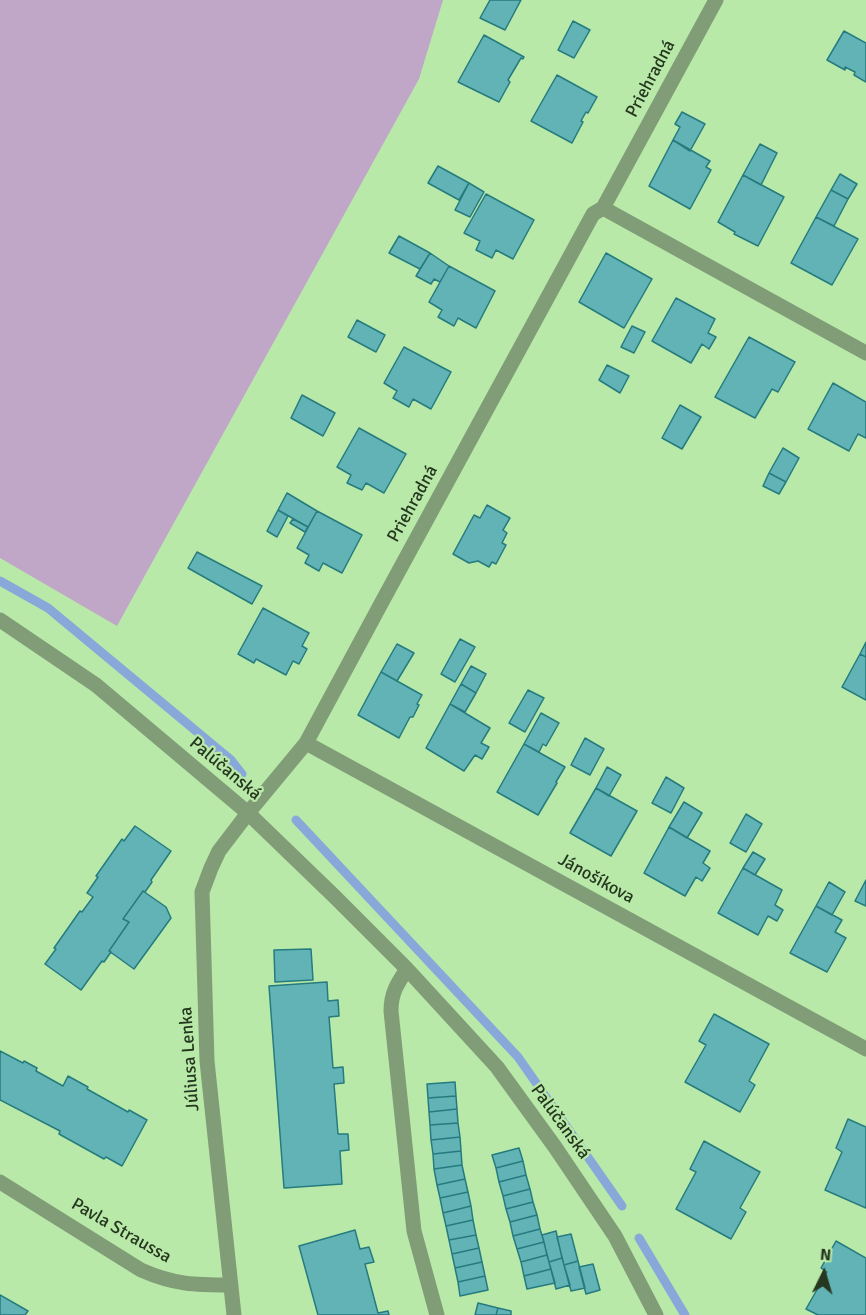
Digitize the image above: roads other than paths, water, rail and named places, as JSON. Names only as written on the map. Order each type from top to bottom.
[{"type":"street","name":"Priehradná","points":[[248,813],[306,743],[593,214],[603,207],[716,0]]},
{"type":"street","points":[[603,207],[866,353]]},
{"type":"street","name":"Palúčanská","points":[[0,620],[96,685],[248,813],[406,969],[497,1067],[555,1147],[615,1236],[656,1315]]},
{"type":"street","name":"Jánošíkova","points":[[306,743],[866,1049]]},
{"type":"street","name":"Júliusa Lenka","points":[[234,1315],[207,1061],[202,892],[219,851],[248,813]]},
{"type":"street","points":[[406,969],[391,998],[391,1011],[414,1231],[437,1315]]},
{"type":"street","name":"Pavla Straussa","points":[[0,1182],[141,1270],[161,1279],[183,1284],[231,1285]]},
{"type":"waterway","points":[[0,581],[48,608],[231,760],[242,774]]},
{"type":"waterway","points":[[296,820],[518,1057],[622,1206]]},
{"type":"waterway","points":[[639,1238],[685,1315]]}]
